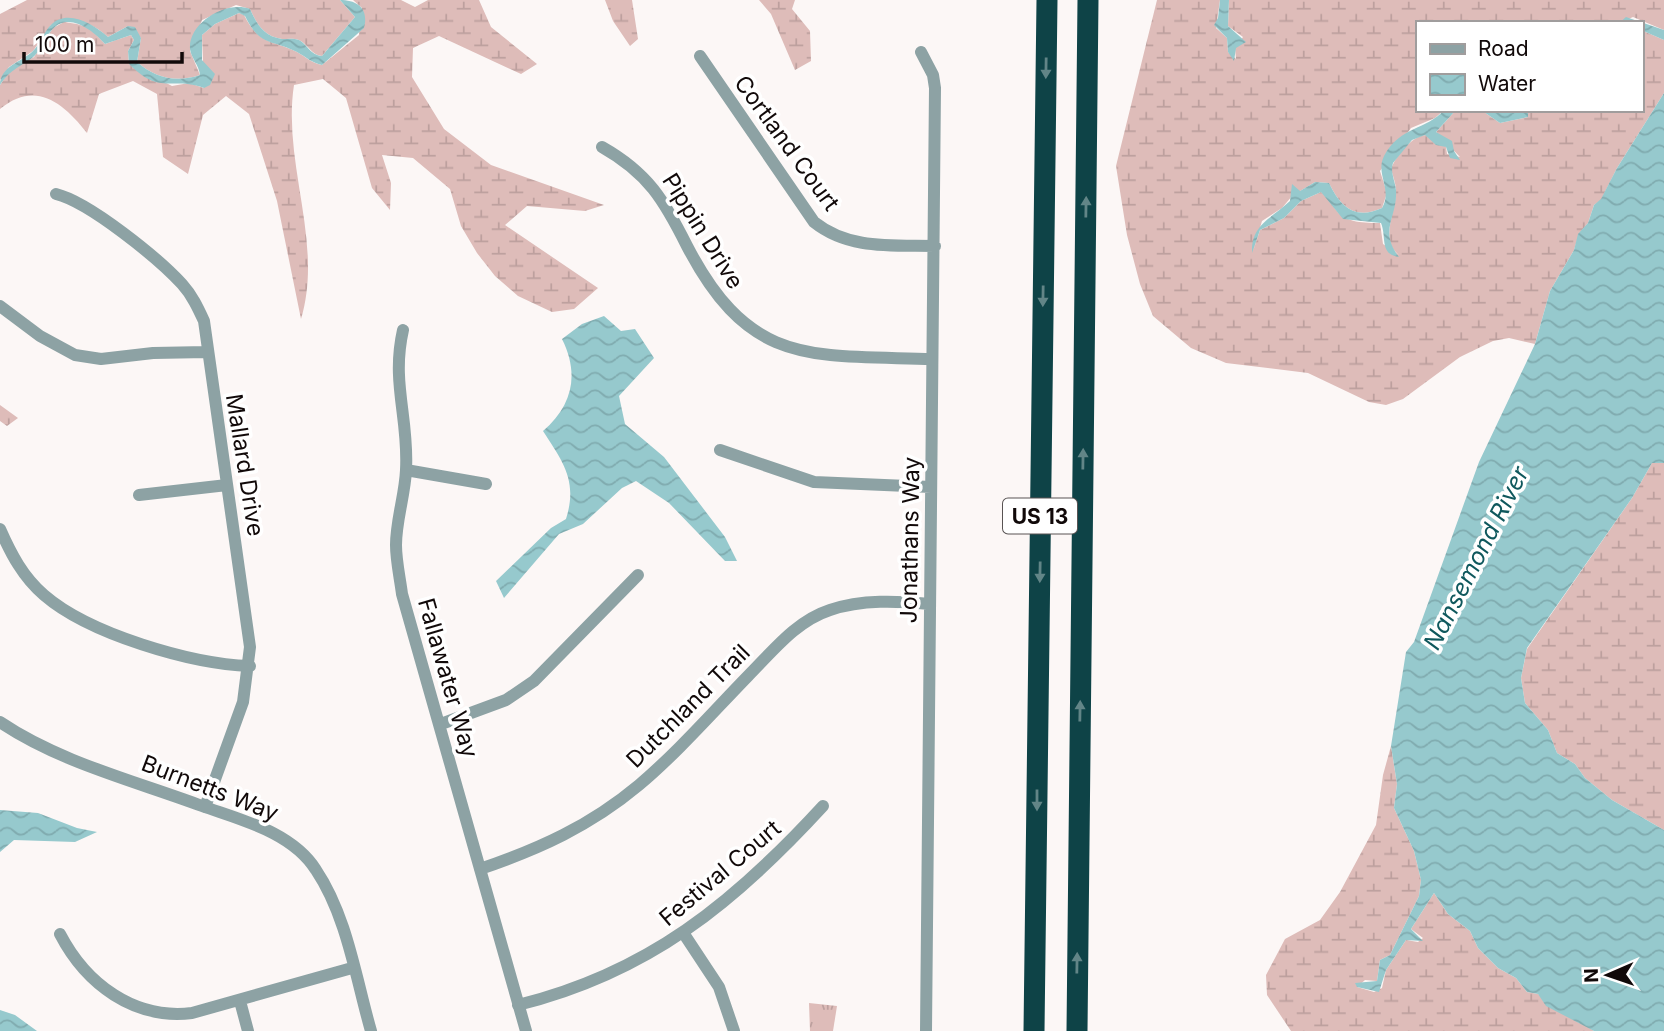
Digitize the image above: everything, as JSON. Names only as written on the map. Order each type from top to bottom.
[{"type":"highway","name":"US 13","points":[[1034,1031],[1046,0]]},
{"type":"highway","name":"US 13","points":[[1077,1031],[1088,0]]},
{"type":"street","name":"Jonathans Way","points":[[921,52],[933,75],[935,88],[926,1031]]},
{"type":"street","name":"Cortland Court","points":[[700,56],[814,222],[851,243],[935,246]]},
{"type":"street","name":"Pippin Drive","points":[[602,147],[635,169],[662,198],[714,292],[748,327],[774,342],[802,351],[932,359]]},
{"type":"street","name":"Mallard Drive","points":[[56,194],[91,211],[182,284],[204,321],[249,628],[250,666],[243,702],[205,807]]},
{"type":"street","points":[[0,306],[40,337],[75,355],[101,359],[153,353],[207,352]]},
{"type":"street","name":"Fallawater Way","points":[[403,330],[397,355],[397,379],[405,428],[406,470],[396,545],[402,594],[526,1031]]},
{"type":"street","points":[[720,450],[814,482],[932,487]]},
{"type":"street","points":[[406,470],[486,484]]},
{"type":"street","points":[[139,495],[227,485]]},
{"type":"street","points":[[0,529],[29,580],[58,606],[77,618],[177,656],[225,665],[250,666]]},
{"type":"street","points":[[441,724],[475,714],[506,700],[534,681],[638,575]]},
{"type":"street","name":"Dutchland Trail","points":[[480,869],[550,844],[614,804],[670,756],[786,637],[814,617],[846,605],[930,604]]},
{"type":"street","name":"Burnetts Way","points":[[0,722],[58,752],[276,835],[305,856],[315,867],[334,905],[371,1031]]},
{"type":"street","name":"Festival Court","points":[[519,1005],[597,981],[653,954],[684,934],[748,882],[823,806]]},
{"type":"street","points":[[60,934],[84,972],[111,994],[130,1003],[180,1015],[240,1001],[352,968]]},
{"type":"street","points":[[684,934],[719,987],[734,1031]]},
{"type":"street","points":[[240,1001],[248,1031]]},
{"type":"green space","points":[[27,0],[340,0],[355,17],[322,56],[315,54],[299,40],[270,35],[258,24],[250,9],[236,5],[202,20],[190,51],[200,75],[183,79],[166,78],[137,62],[141,38],[128,26],[108,37],[88,24],[75,21],[60,23],[51,25],[33,51],[9,67],[0,80],[0,14]]},
{"type":"green space","points":[[353,0],[401,0],[415,7],[428,0],[479,0],[491,27],[537,64],[521,74],[439,36],[413,48],[412,77],[444,129],[491,165],[604,205],[585,211],[527,206],[505,225],[598,288],[574,309],[552,312],[518,296],[495,276],[461,226],[450,189],[413,158],[382,155],[391,183],[390,210],[372,188],[346,98],[323,79],[294,85],[293,144],[308,261],[307,290],[301,319],[277,201],[249,114],[226,96],[203,115],[188,174],[163,157],[157,94],[133,81],[99,94],[87,133],[68,112],[48,98],[25,96],[0,109],[0,85],[10,70],[34,57],[53,28],[64,22],[90,28],[105,44],[131,35],[134,40],[128,51],[129,64],[172,86],[189,83],[204,88],[202,35],[215,24],[239,13],[244,15],[261,37],[322,65],[359,35],[362,8]]},
{"type":"green space","points":[[605,0],[632,0],[638,39],[630,46],[613,21]]},
{"type":"green space","points":[[759,0],[795,0],[792,9],[810,31],[811,61],[795,70],[771,14]]},
{"type":"green space","points":[[1157,0],[1220,0],[1216,28],[1227,38],[1228,52],[1236,59],[1235,48],[1243,37],[1228,26],[1229,0],[1664,0],[1664,30],[1633,17],[1624,21],[1416,21],[1416,112],[1442,112],[1435,118],[1411,128],[1380,171],[1387,193],[1382,208],[1357,212],[1344,205],[1329,183],[1315,182],[1292,196],[1282,208],[1262,221],[1253,251],[1260,230],[1284,218],[1301,201],[1321,192],[1345,218],[1380,223],[1383,244],[1399,255],[1393,249],[1389,234],[1396,191],[1391,169],[1396,158],[1411,142],[1427,135],[1446,147],[1447,154],[1460,157],[1436,132],[1454,112],[1484,112],[1500,123],[1528,117],[1528,112],[1643,112],[1643,31],[1664,40],[1664,93],[1617,168],[1601,200],[1594,205],[1588,223],[1579,234],[1574,250],[1550,291],[1535,344],[1509,338],[1493,341],[1460,357],[1403,399],[1386,405],[1369,402],[1308,373],[1226,363],[1191,348],[1153,316],[1140,284],[1127,235],[1116,166]]},
{"type":"green space","points":[[0,405],[18,418],[7,426],[0,421]]},
{"type":"green space","points":[[1652,463],[1664,463],[1664,830],[1612,800],[1585,778],[1575,764],[1557,753],[1548,730],[1525,703],[1521,678],[1527,649],[1632,498]]},
{"type":"green space","points":[[1391,746],[1397,784],[1394,808],[1414,851],[1421,880],[1419,896],[1390,955],[1380,960],[1377,981],[1365,980],[1357,987],[1374,992],[1382,988],[1386,970],[1406,940],[1418,942],[1423,938],[1411,929],[1434,893],[1448,914],[1470,931],[1478,948],[1498,968],[1516,978],[1527,992],[1538,994],[1594,1031],[1291,1031],[1267,995],[1266,975],[1285,939],[1320,920],[1340,892],[1376,825],[1383,775]]},
{"type":"green space","points":[[809,1003],[837,1006],[833,1031],[810,1031]]},
{"type":"water","points":[[340,0],[361,7],[365,16],[364,28],[322,65],[261,38],[245,16],[239,13],[215,24],[202,35],[202,60],[215,74],[210,85],[204,88],[158,82],[149,80],[129,64],[128,51],[134,40],[131,35],[105,44],[80,24],[64,22],[51,31],[35,55],[0,85],[4,73],[33,51],[49,27],[63,18],[87,23],[108,37],[128,26],[135,27],[141,38],[137,62],[166,78],[183,79],[200,75],[190,49],[191,39],[210,16],[230,8],[250,9],[265,32],[282,39],[299,40],[315,54],[322,56],[355,17]]},
{"type":"water","points":[[1220,0],[1229,0],[1228,26],[1246,42],[1236,48],[1234,61],[1228,52],[1227,38],[1214,25],[1218,18]]},
{"type":"water","points":[[1626,17],[1638,21],[1621,21]]},
{"type":"water","points":[[1643,23],[1664,30],[1664,40],[1643,31]]},
{"type":"water","name":"Nansemond River","points":[[1664,93],[1664,463],[1652,463],[1632,498],[1527,648],[1521,678],[1525,703],[1548,730],[1557,753],[1575,764],[1585,778],[1612,800],[1664,830],[1664,1031],[1594,1031],[1546,1006],[1538,994],[1527,992],[1516,978],[1498,968],[1478,948],[1470,931],[1448,914],[1434,893],[1411,929],[1423,941],[1406,940],[1386,970],[1379,992],[1357,987],[1355,983],[1377,981],[1380,960],[1390,955],[1419,896],[1421,880],[1414,851],[1394,808],[1397,784],[1391,746],[1406,652],[1414,642],[1479,462],[1535,344],[1550,291],[1574,250],[1578,234],[1588,223],[1594,205],[1601,199]]},
{"type":"water","points":[[1442,112],[1454,112],[1436,132],[1452,141],[1460,160],[1450,158],[1446,147],[1436,145],[1425,135],[1412,140],[1393,163],[1396,200],[1389,231],[1399,257],[1386,249],[1381,223],[1343,219],[1321,192],[1301,201],[1284,218],[1260,230],[1252,253],[1255,235],[1259,229],[1290,201],[1292,184],[1300,191],[1315,182],[1329,183],[1339,199],[1350,209],[1364,213],[1382,208],[1386,195],[1381,169],[1384,156],[1398,139]]},
{"type":"water","points":[[1484,112],[1528,112],[1528,117],[1500,123]]},
{"type":"water","points":[[604,316],[621,331],[635,329],[654,358],[619,396],[625,424],[664,457],[725,537],[737,561],[725,561],[669,503],[636,481],[622,488],[583,524],[559,534],[504,598],[496,581],[551,528],[566,519],[569,483],[562,462],[543,431],[561,411],[570,389],[571,365],[562,339],[582,324]]},
{"type":"water","points":[[0,810],[38,813],[77,828],[97,832],[75,842],[14,840],[0,852]]},
{"type":"water","points":[[0,1010],[15,1015],[37,1031],[0,1031]]}]
